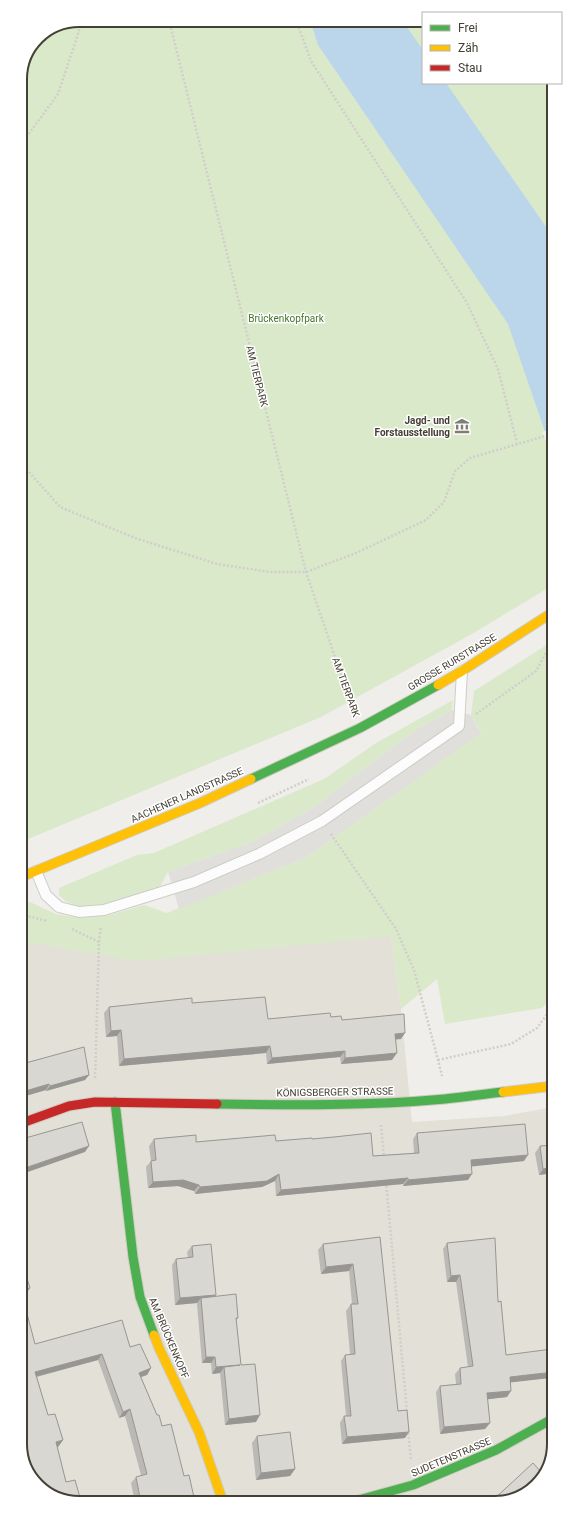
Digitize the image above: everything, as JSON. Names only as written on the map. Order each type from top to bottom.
[{"type":"street","name":"GROSSE RURSTRASSE","points":[[360,728],[462,671],[547,616]]},
{"type":"street","name":"AACHENER LANDSTRASSE","points":[[27,875],[200,803],[360,728]]},
{"type":"street","name":"KÖNIGSBERGER STRASSE","points":[[27,1121],[70,1106],[95,1102],[142,1104],[311,1105],[379,1103],[446,1099],[547,1087]]},
{"type":"street","name":"AM BRÜCKENKOPF","points":[[115,1102],[133,1257],[140,1297],[159,1348],[199,1432],[221,1496]]},
{"type":"street","name":"SUDETENSTRASSE","points":[[373,1496],[413,1485],[496,1450],[547,1422]]},
{"type":"lane","points":[[36,871],[46,894],[59,907],[79,912],[104,910],[194,882],[259,854],[322,821],[459,726],[462,671]]},
{"type":"path","points":[[27,136],[58,94],[79,27]]},
{"type":"path","name":"AM TIERPARK","points":[[172,27],[306,572],[360,728]]},
{"type":"path","points":[[299,27],[311,61],[467,303],[498,370],[518,443]]},
{"type":"path","points":[[27,470],[60,507],[135,538],[217,564],[270,572],[306,572],[356,553],[426,520],[444,502],[455,471],[470,458],[547,435]]},
{"type":"path","points":[[459,726],[536,671],[547,652]]},
{"type":"path","points":[[322,821],[396,929],[414,970],[438,1060],[446,1099]]},
{"type":"path","points":[[27,916],[52,922]]},
{"type":"path","points":[[66,926],[99,942],[95,1102]]},
{"type":"path","points":[[438,1060],[511,1044],[537,1028],[547,1014]]},
{"type":"path","points":[[379,1103],[384,1158]]},
{"type":"path","points":[[386,1174],[407,1413]]},
{"type":"path","points":[[408,1421],[413,1485]]},
{"type":"shaded area","points":[[452,710],[471,715],[481,733],[307,857],[179,909],[168,872],[254,841],[311,809],[417,729]]},
{"type":"shaded area","points":[[27,929],[391,935],[401,1009],[412,1122],[504,1116],[547,1108],[547,1451],[540,1470],[532,1481],[515,1492],[502,1496],[76,1496],[56,1491],[42,1481],[31,1464],[27,1451]]},
{"type":"green space","name":"Brückenkopfpark","points":[[79,27],[422,27],[422,84],[547,84],[547,589],[472,634],[321,717],[27,840],[27,76],[31,59],[36,50],[42,42],[59,31]]},
{"type":"green space","points":[[547,645],[547,1003],[542,1008],[445,1024],[437,979],[401,1009],[391,936],[136,961],[27,942],[27,903],[30,902],[56,914],[79,918],[110,915],[144,905],[167,913],[307,857],[481,732],[471,715],[474,691]]},
{"type":"green space","points":[[453,700],[452,710],[417,729],[311,809],[254,841],[168,872],[159,888],[105,905],[80,907],[65,901],[59,895],[59,888],[137,855],[154,853],[324,779],[376,743]]},
{"type":"water","points":[[312,27],[407,27],[422,49],[422,84],[447,84],[547,228],[547,438],[508,324],[318,45]]},
{"type":"pier","points":[[547,430],[547,439],[545,440],[542,432]]},
{"type":"building","points":[[265,997],[268,1019],[330,1013],[331,1017],[341,1016],[342,1020],[404,1014],[405,1033],[395,1034],[397,1053],[345,1058],[345,1051],[272,1058],[270,1046],[124,1059],[121,1030],[111,1031],[109,1007],[192,998],[192,1003]]},
{"type":"building","points":[[84,1047],[89,1075],[50,1086],[49,1084],[27,1091],[27,1063]]},
{"type":"building","points":[[82,1122],[89,1146],[27,1167],[27,1138]]},
{"type":"building","points":[[525,1124],[528,1155],[471,1160],[472,1174],[408,1180],[408,1178],[281,1190],[279,1174],[267,1181],[200,1187],[199,1185],[183,1180],[153,1182],[151,1161],[156,1160],[154,1139],[196,1135],[196,1142],[275,1135],[276,1141],[371,1133],[373,1156],[419,1153],[417,1133]]},
{"type":"building","points":[[540,1146],[547,1146],[547,1168],[543,1169]]},
{"type":"building","points":[[380,1237],[398,1411],[407,1410],[409,1432],[347,1437],[344,1416],[351,1416],[345,1355],[355,1354],[351,1304],[358,1304],[353,1264],[326,1267],[323,1244]]},
{"type":"building","points":[[495,1238],[498,1302],[501,1301],[506,1355],[547,1350],[547,1373],[510,1377],[511,1391],[487,1393],[490,1423],[444,1427],[440,1386],[461,1384],[460,1368],[473,1366],[460,1275],[451,1276],[447,1243]]},
{"type":"building","points":[[211,1244],[216,1295],[180,1298],[176,1259],[193,1257],[192,1246]]},
{"type":"building","points":[[27,1278],[30,1288],[27,1289]]},
{"type":"building","points":[[236,1294],[238,1318],[236,1318],[241,1365],[255,1364],[260,1415],[229,1419],[224,1367],[240,1365],[216,1367],[215,1357],[206,1357],[201,1298]]},
{"type":"building","points":[[27,1314],[35,1344],[122,1320],[130,1347],[140,1344],[151,1368],[139,1373],[157,1415],[159,1415],[162,1426],[171,1424],[184,1476],[189,1475],[194,1496],[140,1496],[136,1477],[147,1474],[130,1409],[123,1412],[102,1354],[35,1372],[48,1415],[55,1414],[63,1440],[56,1442],[66,1482],[75,1480],[80,1496],[69,1495],[56,1491],[42,1481],[36,1473],[31,1464],[27,1451]]},
{"type":"building","points":[[290,1432],[295,1469],[261,1473],[257,1436]]},
{"type":"building","points":[[533,1463],[540,1470],[532,1481],[524,1487],[515,1492],[497,1496]]},
{"type":"traffic: fast","points":[[251,779],[360,728],[438,685]]},
{"type":"traffic: fast","points":[[217,1104],[302,1105],[388,1103],[445,1099],[503,1092]]},
{"type":"traffic: fast","points":[[115,1102],[133,1257],[140,1297],[154,1335]]},
{"type":"traffic: fast","points":[[373,1496],[413,1485],[496,1450],[547,1422]]},
{"type":"traffic: slow","points":[[438,685],[547,616]]},
{"type":"traffic: slow","points":[[27,875],[200,803],[251,779]]},
{"type":"traffic: slow","points":[[503,1092],[547,1087]]},
{"type":"traffic: slow","points":[[154,1335],[199,1432],[221,1496]]},
{"type":"traffic: jam","points":[[27,1121],[69,1106],[95,1102],[217,1104]]},
{"type":"place","name":"Jagd- und Forstausstellung","points":[[462,426]]}]
